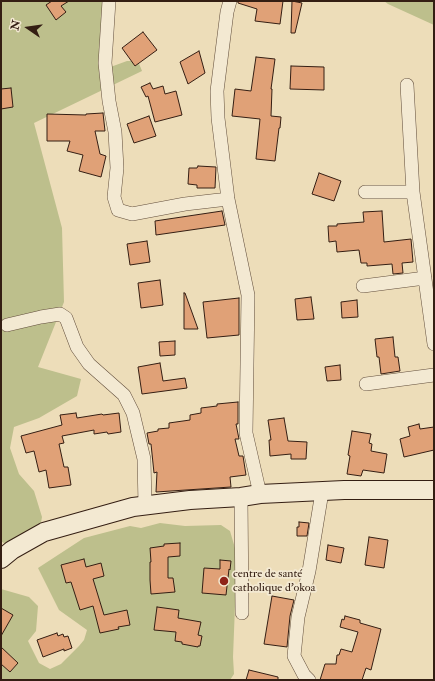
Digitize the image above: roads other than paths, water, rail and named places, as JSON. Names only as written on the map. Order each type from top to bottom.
[{"type":"main road","points":[[1,559],[12,550],[44,532],[145,505],[260,494],[344,490],[434,490]]},
{"type":"street","points":[[109,1],[105,63],[109,101],[115,132],[117,168],[114,197],[118,210],[132,214],[228,198]]},
{"type":"street","points":[[230,1],[227,12],[217,91],[218,118],[228,198],[248,296],[246,433],[260,494]]},
{"type":"street","points":[[406,85],[414,192],[434,344]]},
{"type":"street","points":[[365,192],[414,192]]},
{"type":"street","points":[[363,286],[425,278]]},
{"type":"street","points":[[7,325],[60,314],[66,318],[77,347],[89,364],[124,395],[133,413],[144,459],[145,505]]},
{"type":"street","points":[[366,384],[434,375]]},
{"type":"street","points":[[309,680],[304,675],[294,656],[298,617],[309,571],[322,492]]},
{"type":"street","points":[[241,497],[242,613]]},
{"type":"place","name":"centre de santé catholique d'okoa","points":[[224,581]]}]
